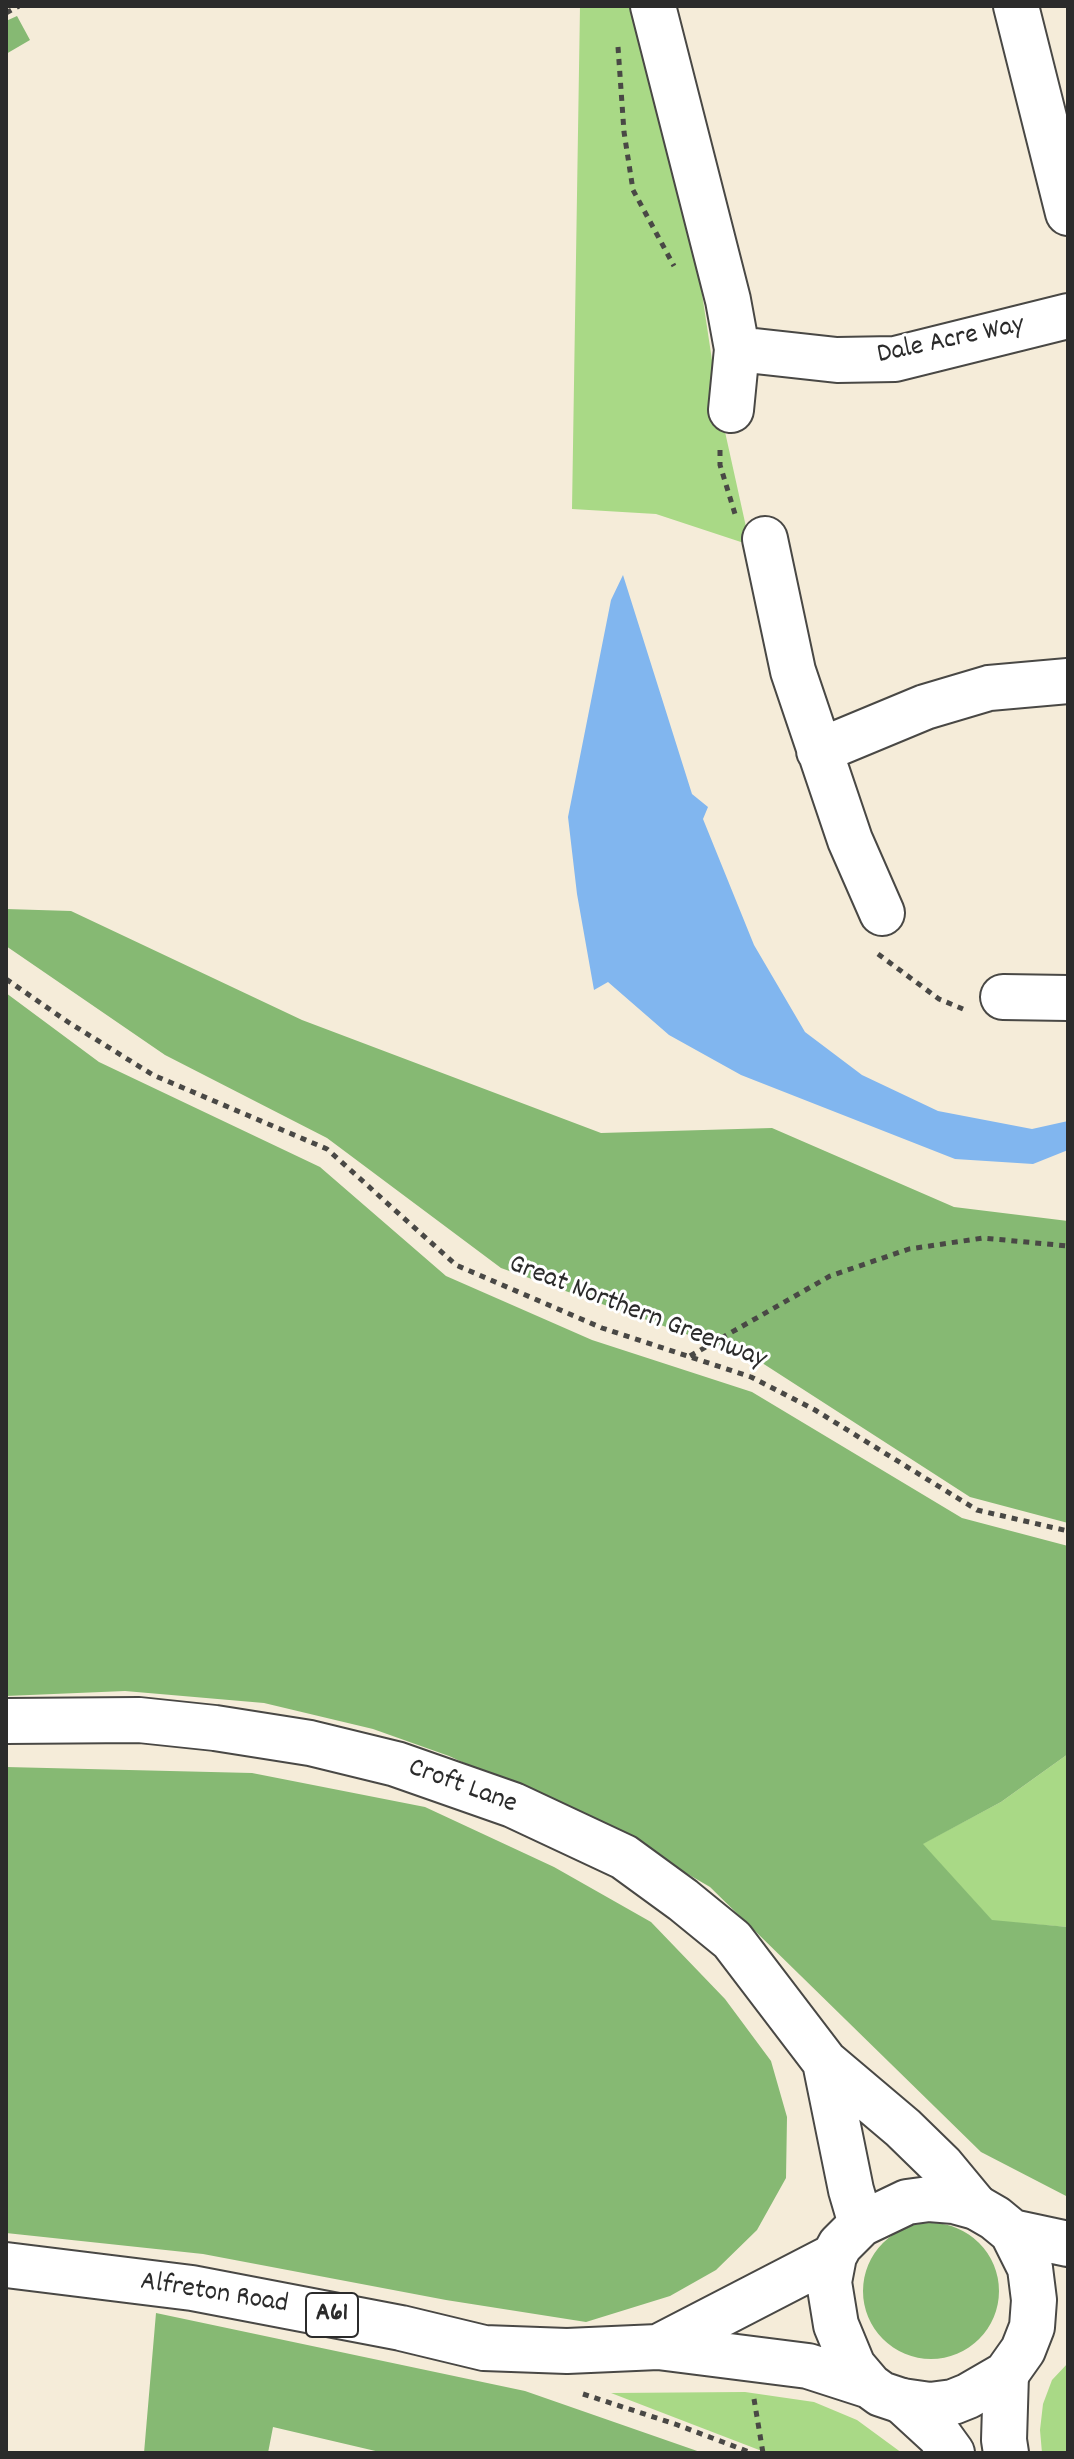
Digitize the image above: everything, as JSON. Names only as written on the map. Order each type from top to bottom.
[{"type":"main road","points":[[653,6],[728,300],[737,349],[731,410]]},
{"type":"main road","points":[[1016,6],[1068,213]]},
{"type":"main road","name":"Dale Acre Way","points":[[737,349],[837,360],[895,359],[1068,316]]},
{"type":"main road","points":[[765,539],[793,671],[850,840],[882,913]]},
{"type":"main road","points":[[819,751],[925,707],[989,688],[1068,681]]},
{"type":"main road","points":[[1003,997],[1068,998]]},
{"type":"main road","name":"Croft Lane","points":[[6,1721],[139,1720],[310,1743],[396,1764],[513,1805],[624,1857],[732,1940],[825,2062],[913,2137],[976,2207]]},
{"type":"main road","name":"Croft Lane","points":[[825,2062],[851,2190],[848,2240]]},
{"type":"main road","points":[[1006,2453],[1004,2440],[1014,2362],[1032,2327],[1034,2300],[1030,2268],[1012,2232],[976,2207],[941,2200],[907,2202],[848,2240],[829,2282],[831,2305],[853,2366],[886,2393],[930,2405],[953,2402],[987,2387],[1014,2362],[1055,2328],[1068,2324]]},
{"type":"main road","points":[[1012,2232],[1068,2244]]},
{"type":"main road","name":"Alfreton Road","points":[[658,2347],[848,2240]]},
{"type":"main road","name":"Alfreton Road","points":[[6,2265],[192,2288],[401,2328],[484,2348],[567,2351],[658,2347],[808,2366],[886,2393],[939,2435],[952,2453]]},
{"type":"path","points":[[6,13],[19,6]]},
{"type":"path","name":"Great Northern Greenway","points":[[6,979],[153,1075],[327,1149],[456,1265],[602,1328],[751,1377],[815,1410],[977,1510],[1068,1531]]},
{"type":"path","points":[[689,1357],[830,1276],[909,1249],[983,1238],[1068,1246]]},
{"type":"path","points":[[747,2360],[763,2453]]},
{"type":"path","points":[[571,2390],[752,2453]]},
{"type":"green space","points":[[580,6],[640,6],[695,247],[718,400],[750,545],[656,514],[572,509]]},
{"type":"green space","points":[[17,16],[30,40],[6,54],[6,21]]},
{"type":"green space","points":[[6,909],[71,911],[302,1020],[601,1133],[772,1128],[954,1207],[1068,1221],[1068,1523],[970,1497],[756,1359],[501,1268],[327,1138],[165,1055],[6,946]]},
{"type":"green space","points":[[6,993],[99,1062],[320,1167],[446,1276],[592,1340],[752,1392],[962,1518],[1068,1546],[1068,1754],[1001,1802],[923,1844],[992,1920],[1068,1927],[1068,2197],[981,2152],[710,1887],[617,1833],[449,1756],[373,1729],[264,1703],[125,1691],[6,1696]]},
{"type":"green space","points":[[1068,1754],[1068,1927],[992,1921],[922,1844],[1001,1802]]},
{"type":"green space","points":[[6,1767],[252,1773],[425,1807],[554,1867],[651,1922],[725,1999],[771,2061],[787,2117],[786,2178],[757,2230],[716,2270],[670,2296],[586,2322],[446,2300],[203,2254],[6,2233]]},
{"type":"green space","points":[[931,2223],[957,2228],[979,2243],[994,2265],[999,2291],[994,2317],[979,2339],[957,2354],[931,2359],[905,2354],[883,2339],[868,2317],[863,2291],[868,2265],[883,2243],[905,2228]]},
{"type":"green space","points":[[156,2313],[525,2391],[703,2453],[384,2453],[273,2427],[268,2453],[144,2453]]},
{"type":"green space","points":[[1068,2363],[1068,2453],[1042,2453],[1040,2430],[1043,2404],[1052,2380]]},
{"type":"green space","points":[[745,2392],[814,2402],[857,2420],[902,2453],[767,2453],[611,2393]]},
{"type":"water","points":[[623,575],[692,794],[708,807],[703,819],[754,945],[805,1032],[862,1075],[938,1111],[1032,1129],[1068,1121],[1068,1150],[1033,1164],[955,1159],[741,1075],[669,1035],[608,982],[594,990],[577,894],[568,817],[611,600]]}]
